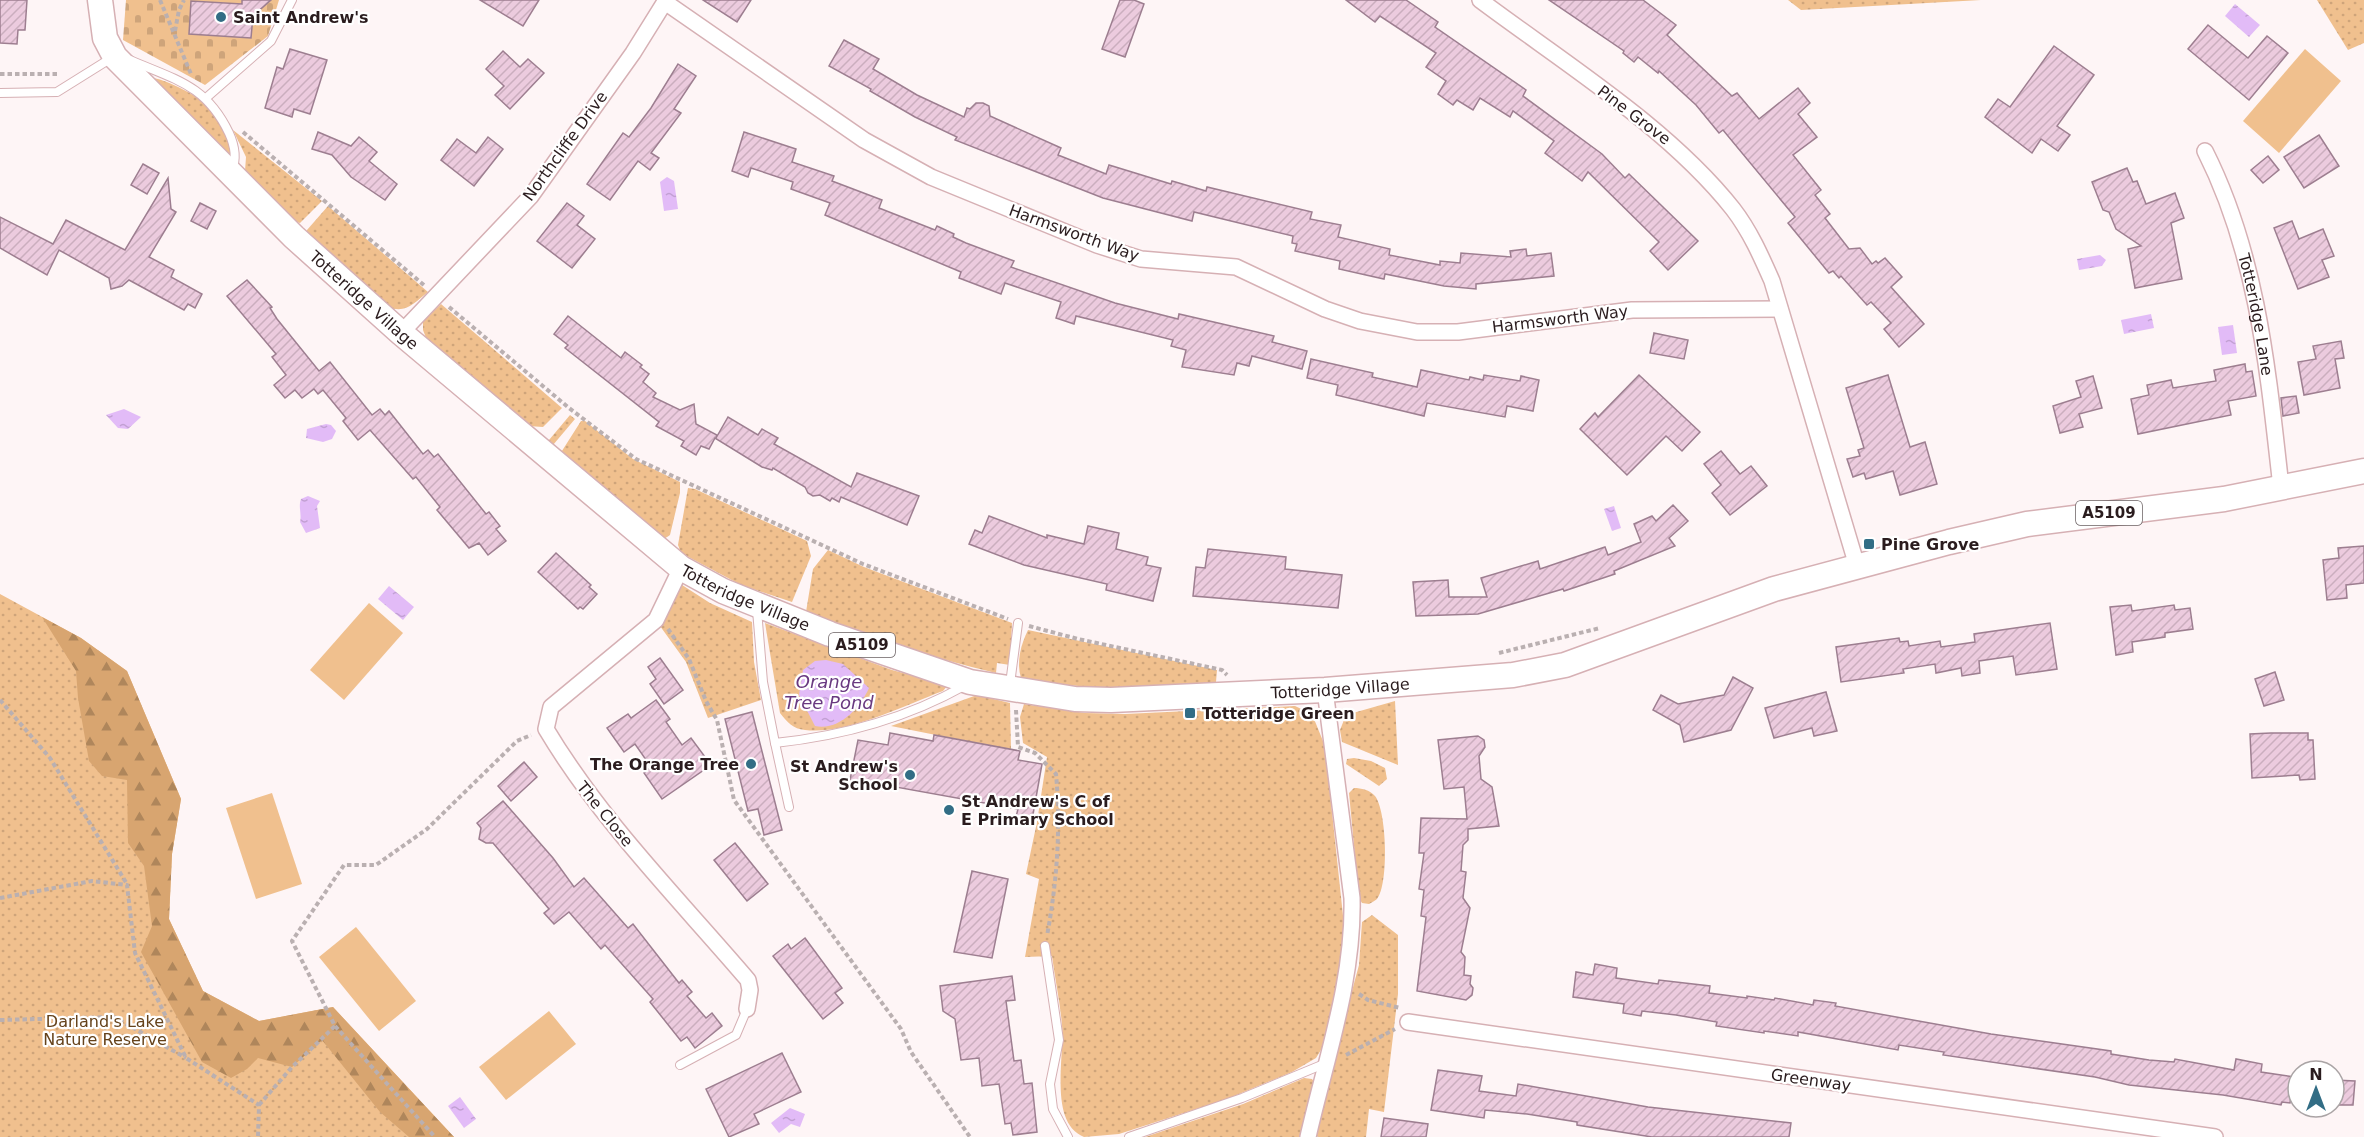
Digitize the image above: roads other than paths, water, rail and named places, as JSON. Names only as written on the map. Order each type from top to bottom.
[{"type":"main road","name":"Totteridge Village","points":[[100,0],[101,22],[112,54],[294,237],[400,333],[681,568],[756,604],[830,633],[970,682],[1075,699],[1111,700],[1325,690],[1513,675],[1565,665],[1716,609],[1857,566]]},
{"type":"main road","name":"A5109","points":[[1857,566],[2026,524],[2224,500],[2364,471]]},
{"type":"street","name":"Pine Grove","points":[[1480,0],[1681,151],[1734,210],[1757,246],[1780,309],[1857,566]]},
{"type":"street","name":"Harmsworth Way","points":[[666,1],[864,140],[931,177],[1097,245],[1141,259],[1236,267],[1325,309],[1360,321],[1417,332],[1458,332],[1632,310],[1780,309]]},
{"type":"street","name":"Northcliffe Drive","points":[[400,333],[531,196],[633,53],[666,1]]},
{"type":"street","name":"Totteridge Lane","points":[[2205,151],[2221,182],[2250,269],[2265,347],[2281,487]]},
{"type":"street","name":"The Close","points":[[681,568],[659,616],[551,707],[546,729],[570,770],[621,835],[747,980],[750,990],[747,1009]]},
{"type":"street","points":[[1308,1137],[1324,1065],[1346,986],[1353,933],[1352,898],[1325,690]]},
{"type":"street","name":"Greenway","points":[[1408,1022],[2215,1137]]},
{"type":"lane","points":[[206,98],[271,40],[292,0]]},
{"type":"lane","points":[[0,93],[57,92],[112,54],[189,86],[206,98],[222,120],[232,140],[236,160],[230,174]]},
{"type":"lane","points":[[756,604],[763,682],[789,807]]},
{"type":"lane","points":[[1004,688],[1018,624]]},
{"type":"lane","points":[[776,743],[829,736],[894,716],[937,701],[970,682]]},
{"type":"lane","points":[[1045,946],[1059,1040],[1050,1084],[1053,1109],[1068,1137]]},
{"type":"lane","points":[[680,1065],[736,1035],[747,1009]]},
{"type":"lane","points":[[1129,1137],[1242,1098],[1324,1065]]},
{"type":"water","points":[[2235,4],[2260,25],[2249,37],[2225,16]]},
{"type":"water","points":[[667,177],[674,181],[678,209],[664,211],[660,182]]},
{"type":"water","points":[[2100,255],[2106,260],[2102,266],[2079,270],[2077,259]]},
{"type":"water","points":[[2151,314],[2154,328],[2124,334],[2121,320]]},
{"type":"water","points":[[2233,325],[2237,353],[2222,355],[2218,327]]},
{"type":"water","points":[[124,409],[141,417],[128,429],[118,428],[106,415]]},
{"type":"water","points":[[326,424],[331,425],[336,431],[332,439],[323,442],[306,438],[307,429]]},
{"type":"water","points":[[308,496],[320,501],[317,506],[320,528],[306,533],[300,522],[300,505],[301,499]]},
{"type":"water","points":[[1614,506],[1621,528],[1612,531],[1604,509]]},
{"type":"water","points":[[389,586],[414,607],[403,620],[378,599]]},
{"type":"water","name":"Orange Tree Pond","points":[[826,660],[843,664],[869,688],[860,703],[848,716],[824,727],[815,726],[799,695],[803,670],[815,661]]},
{"type":"water","points":[[460,1097],[476,1119],[464,1128],[448,1106]]},
{"type":"water","points":[[790,1108],[805,1114],[800,1127],[791,1124],[779,1133],[771,1123]]},
{"type":"place","name":"Saint Andrew's","points":[[221,17]]},
{"type":"place","name":"Pine Grove","points":[[1869,544]]},
{"type":"place","name":"Totteridge Green","points":[[1190,713]]},
{"type":"place","name":"The Orange Tree","points":[[751,764]]},
{"type":"place","name":"St Andrew's School","points":[[910,775]]},
{"type":"place","name":"St Andrew's C of E Primary School","points":[[949,810]]},
{"type":"park label","name":"Darland's Lake Nature Reserve","points":[[105,1030]]}]
